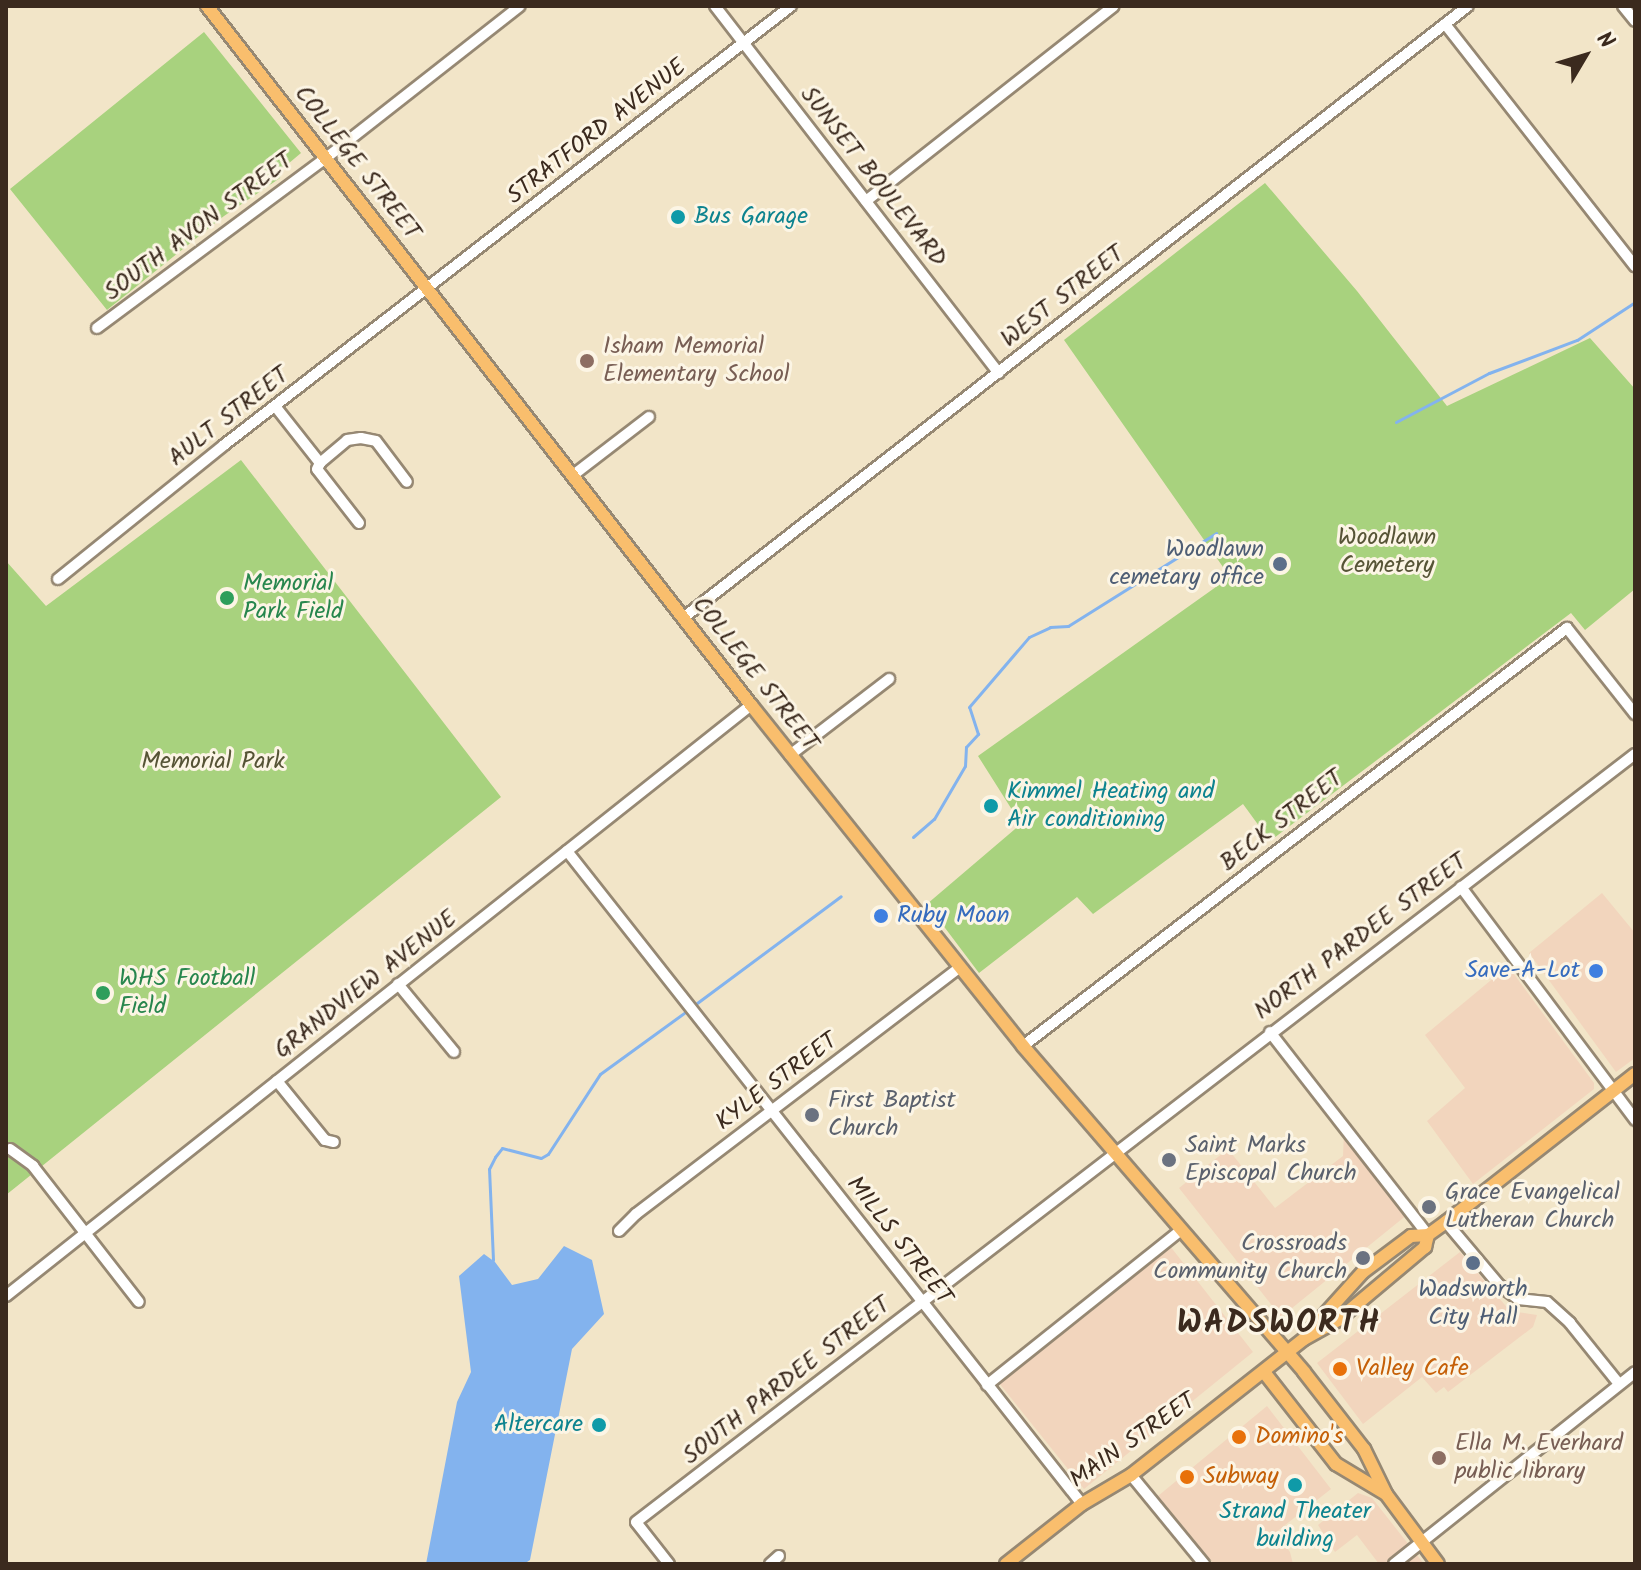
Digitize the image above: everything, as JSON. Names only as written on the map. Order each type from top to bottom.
[{"type":"main road","name":"COLLEGE STREET","points":[[207,6],[790,755],[1023,1046],[1113,1154],[1211,1260],[1304,1372],[1370,1460],[1386,1494],[1438,1564]]},
{"type":"main road","points":[[1304,1339],[1324,1312],[1363,1272],[1411,1236],[1428,1235],[1446,1222],[1635,1074]]},
{"type":"main road","points":[[1304,1339],[1338,1320],[1425,1247],[1428,1235]]},
{"type":"main road","name":"MAIN STREET","points":[[1006,1564],[1082,1504],[1131,1475],[1304,1339]]},
{"type":"main road","points":[[1264,1372],[1336,1464],[1386,1494]]},
{"type":"main road","points":[[1352,1476],[1364,1472],[1370,1460]]},
{"type":"street","name":"SOUTH AVON STREET","points":[[97,328],[326,158],[520,6]]},
{"type":"street","name":"SUNSET BOULEVARD","points":[[715,6],[999,373]]},
{"type":"street","name":"STRATFORD AVENUE","points":[[428,290],[791,6]]},
{"type":"street","points":[[866,201],[1114,6]]},
{"type":"street","name":"WEST STREET","points":[[683,618],[1468,6]]},
{"type":"street","points":[[1623,6],[1635,21]]},
{"type":"street","points":[[1445,24],[1635,266]]},
{"type":"street","name":"AULT STREET","points":[[58,579],[275,406],[428,290]]},
{"type":"street","points":[[275,406],[320,463]]},
{"type":"street","points":[[572,476],[649,417]]},
{"type":"street","points":[[359,523],[317,469],[320,463],[347,440],[376,441],[407,482]]},
{"type":"street","name":"BECK STREET","points":[[1023,1046],[1567,628],[1635,714]]},
{"type":"street","points":[[790,755],[889,679]]},
{"type":"street","name":"GRANDVIEW AVENUE","points":[[6,1296],[751,705]]},
{"type":"street","name":"NORTH PARDEE STREET","points":[[1113,1154],[1635,754]]},
{"type":"street","name":"MILLS STREET","points":[[567,851],[1082,1504]]},
{"type":"street","points":[[1461,887],[1635,1120]]},
{"type":"street","name":"KYLE STREET","points":[[619,1231],[636,1214],[960,967]]},
{"type":"street","points":[[398,984],[454,1052]]},
{"type":"street","points":[[1270,1032],[1428,1235]]},
{"type":"street","points":[[277,1081],[325,1140],[334,1142]]},
{"type":"street","points":[[10,1149],[33,1166],[139,1302]]},
{"type":"street","name":"SOUTH PARDEE STREET","points":[[669,1564],[636,1522],[1113,1154]]},
{"type":"street","points":[[1446,1222],[1499,1285],[1518,1299],[1547,1302],[1570,1323],[1619,1384]]},
{"type":"street","points":[[987,1385],[1181,1230]]},
{"type":"street","points":[[1394,1564],[1635,1372]]},
{"type":"street","points":[[1131,1475],[1204,1564]]},
{"type":"street","points":[[770,1564],[779,1556]]},
{"type":"shaded area","points":[[1602,893],[1635,933],[1635,1058],[1616,1072],[1529,953]]},
{"type":"shaded area","points":[[1508,966],[1594,1083],[1594,1089],[1473,1184],[1427,1121],[1465,1088],[1425,1035]]},
{"type":"shaded area","points":[[1344,1132],[1408,1214],[1281,1317],[1179,1188],[1228,1149],[1275,1208],[1343,1156]]},
{"type":"shaded area","points":[[1170,1246],[1253,1352],[1084,1489],[999,1383]]},
{"type":"shaded area","points":[[1460,1252],[1510,1311],[1537,1315],[1533,1327],[1448,1392],[1444,1387],[1436,1393],[1422,1377],[1363,1424],[1317,1363]]},
{"type":"shaded area","points":[[1267,1406],[1331,1489],[1275,1533],[1290,1552],[1293,1564],[1214,1564],[1158,1496]]},
{"type":"shaded area","points":[[1358,1493],[1372,1498],[1424,1564],[1379,1564],[1357,1535],[1335,1552],[1318,1525]]},
{"type":"green space","points":[[204,32],[301,153],[282,169],[280,178],[224,216],[107,310],[10,189]]},
{"type":"green space","name":"Woodlawn Cemetery","points":[[1265,183],[1357,291],[1447,406],[1590,338],[1635,389],[1635,589],[1585,630],[1571,613],[1270,841],[1243,804],[1093,914],[1077,897],[979,973],[927,904],[1021,824],[978,756],[1230,577],[1064,340]]},
{"type":"green space","name":"Memorial Park","points":[[241,460],[501,797],[6,1195],[6,561],[46,606]]},
{"type":"water","points":[[564,1246],[592,1260],[604,1314],[572,1349],[530,1560],[524,1564],[426,1564],[457,1402],[471,1372],[459,1276],[484,1254],[495,1262],[512,1285],[538,1279]]},
{"type":"waterway","points":[[1396,422],[1489,373],[1577,340],[1635,302]]},
{"type":"waterway","points":[[913,837],[934,819],[965,766],[966,747],[978,734],[969,707],[1029,637],[1050,627],[1068,626],[1216,533]]},
{"type":"waterway","points":[[697,1003],[841,896]]},
{"type":"waterway","points":[[493,1260],[489,1169],[495,1157],[502,1148],[541,1158],[548,1154],[600,1074],[684,1013]]},
{"type":"place","name":"Bus Garage","points":[[678,217]]},
{"type":"place","name":"Isham Memorial Elementary School","points":[[587,361]]},
{"type":"place","name":"Woodlawn cemetary office","points":[[1280,564]]},
{"type":"place","name":"Memorial Park Field","points":[[227,598]]},
{"type":"place","name":"Kimmel Heating and Air conditioning","points":[[991,806]]},
{"type":"place","name":"Ruby Moon","points":[[881,916]]},
{"type":"place","name":"Save-A-Lot","points":[[1596,971]]},
{"type":"place","name":"WHS Football Field","points":[[103,993]]},
{"type":"place","name":"First Baptist Church","points":[[812,1115]]},
{"type":"place","name":"Saint Marks Episcopal Church","points":[[1169,1160]]},
{"type":"place","name":"Grace Evangelical Lutheran Church","points":[[1429,1207]]},
{"type":"place","name":"Crossroads Community Church","points":[[1363,1258]]},
{"type":"place","name":"Wadsworth City Hall","points":[[1473,1263]]},
{"type":"place","name":"Valley Cafe","points":[[1340,1369]]},
{"type":"place","name":"Altercare","points":[[599,1425]]},
{"type":"place","name":"Domino's","points":[[1239,1437]]},
{"type":"place","name":"Ella M. Everhard public library","points":[[1439,1458]]},
{"type":"place","name":"Subway","points":[[1187,1477]]},
{"type":"place","name":"Strand Theater building","points":[[1295,1485]]},
{"type":"district","name":"WADSWORTH","points":[[1279,1324]]}]
